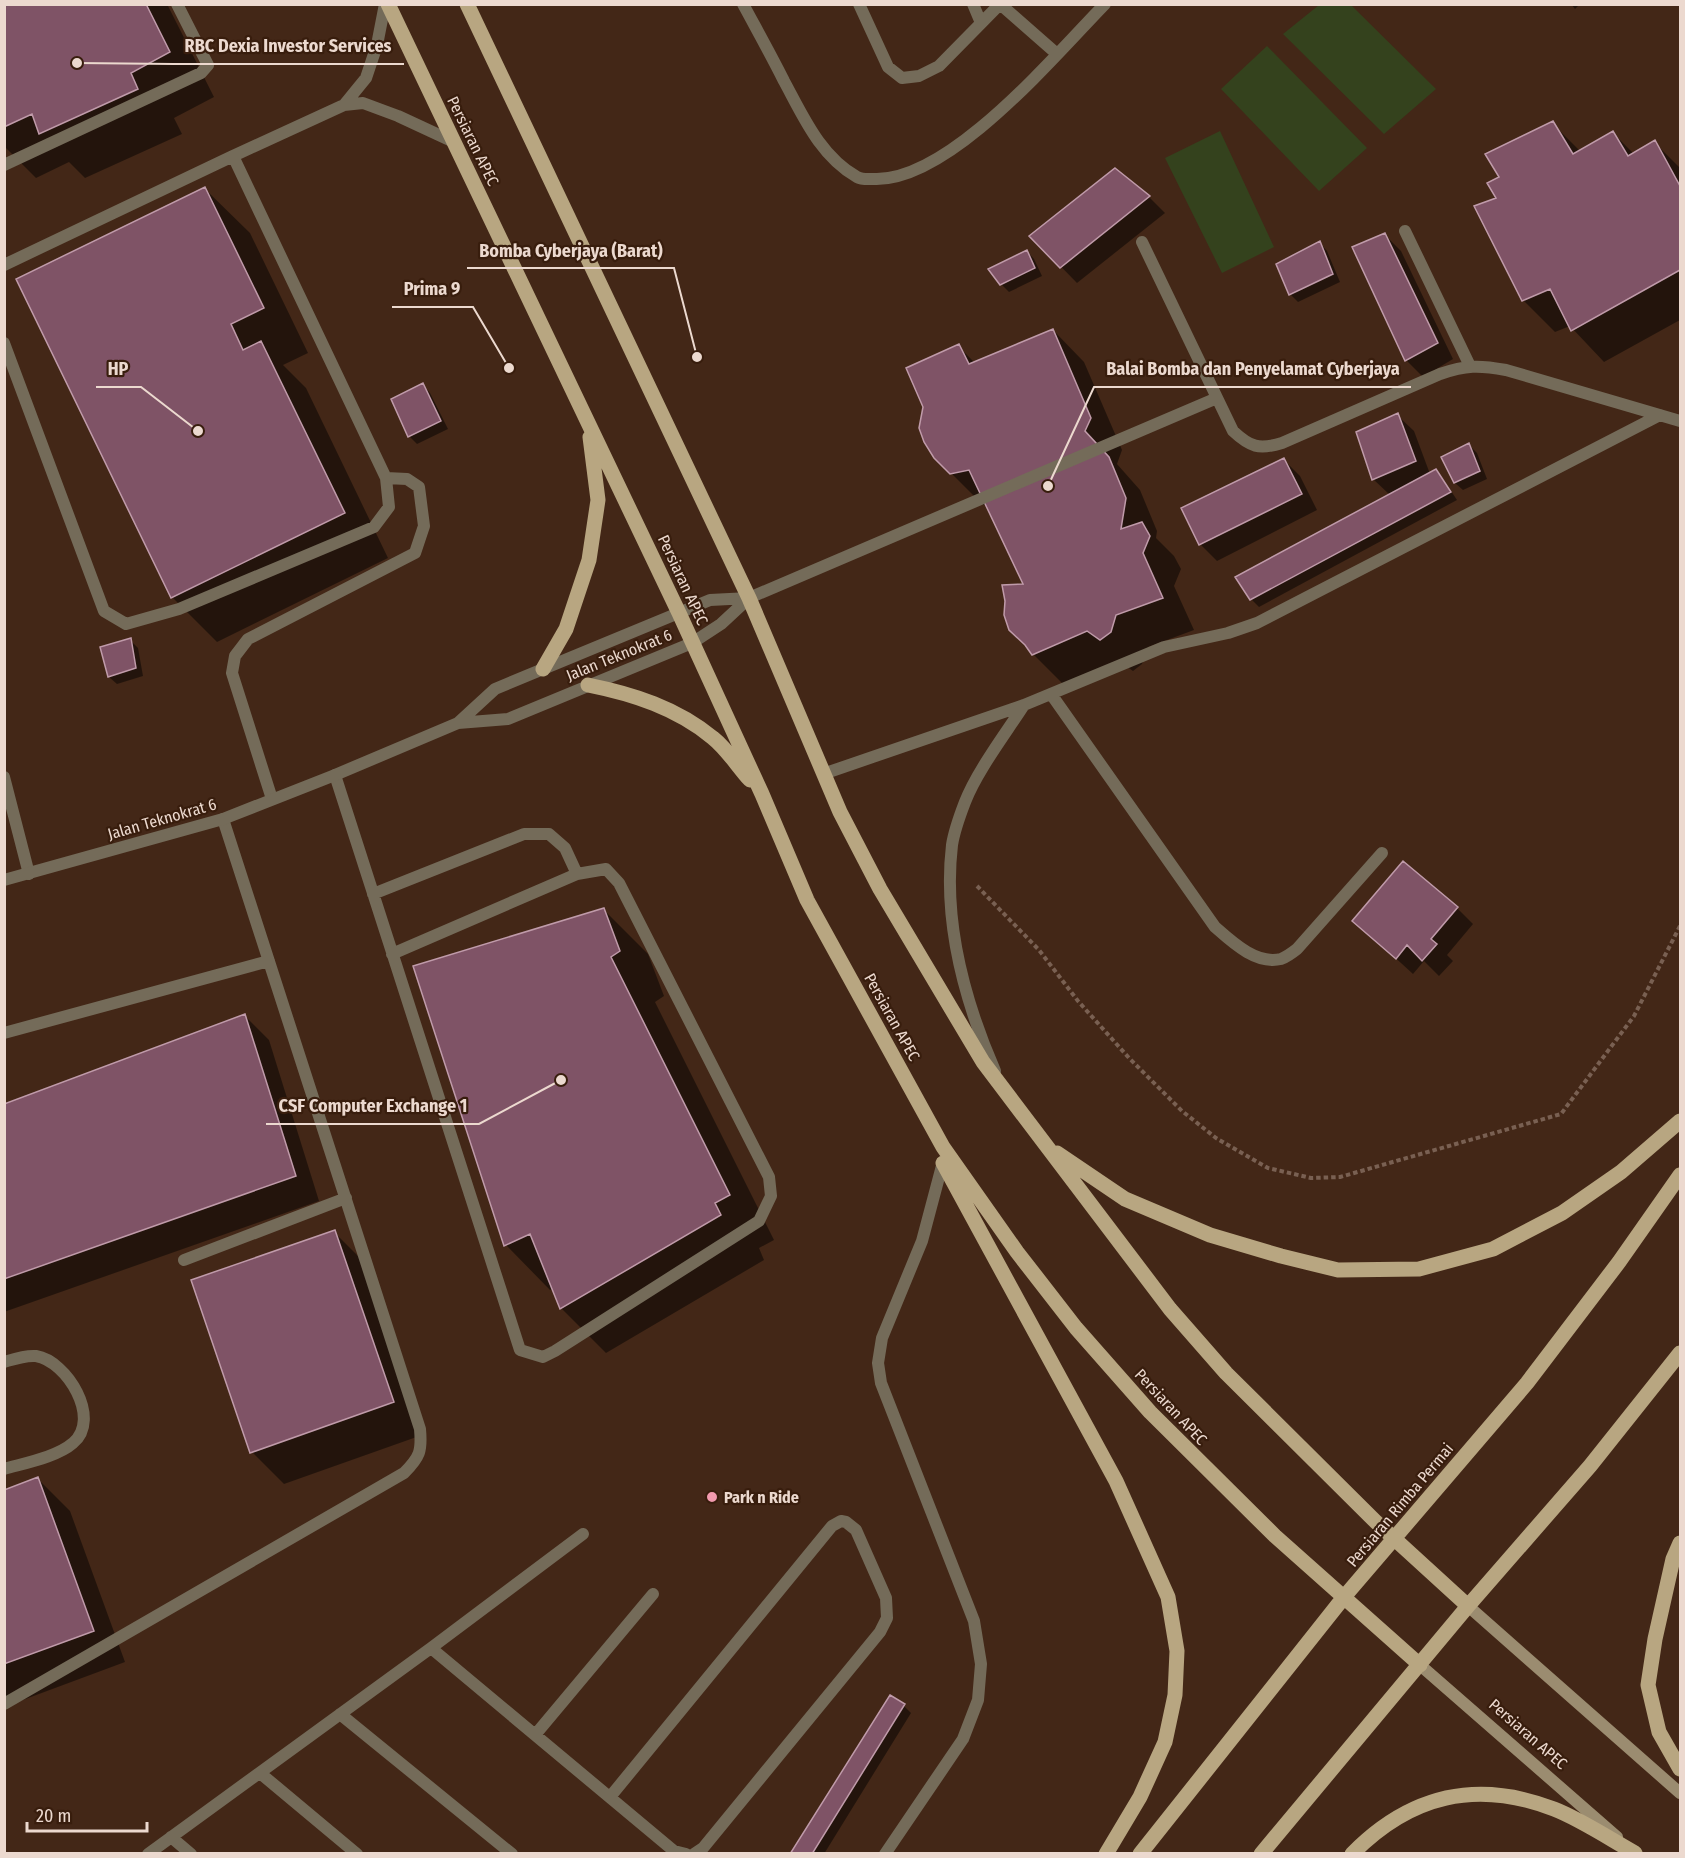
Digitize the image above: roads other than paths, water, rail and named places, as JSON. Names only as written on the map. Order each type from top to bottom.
[{"type":"main road","name":"Persiaran APEC","points":[[387,4],[679,613],[762,794],[807,900],[943,1147],[1017,1252],[1076,1328],[1150,1412],[1205,1469],[1275,1536],[1635,1853]]},
{"type":"main road","points":[[467,4],[749,598],[840,812],[880,889],[983,1062],[1170,1309],[1226,1373],[1312,1460],[1468,1606],[1680,1793]]},
{"type":"main road","points":[[543,669],[566,628],[589,560],[598,500],[588,423]]},
{"type":"main road","points":[[588,685],[627,693],[686,719],[714,739],[762,794]]},
{"type":"main road","points":[[891,1051],[943,1162],[1116,1481],[1168,1598],[1177,1651],[1175,1695],[1165,1742],[1140,1797],[1106,1854]]},
{"type":"main road","points":[[1047,1146],[1125,1199],[1210,1235],[1281,1257],[1338,1270],[1419,1269],[1493,1249],[1562,1214],[1621,1172],[1680,1121]]},
{"type":"main road","name":"Persiaran Rimba Permai","points":[[1140,1854],[1344,1597],[1527,1383],[1620,1262],[1680,1175]]},
{"type":"main road","points":[[1261,1854],[1468,1606],[1590,1466],[1680,1353]]},
{"type":"main road","points":[[1680,1543],[1673,1559],[1657,1627],[1648,1685],[1659,1732],[1680,1769]]},
{"type":"main road","points":[[1352,1854],[1373,1833],[1408,1811],[1443,1797],[1481,1794],[1519,1798],[1556,1809],[1635,1853]]},
{"type":"street","points":[[4,165],[201,73],[208,65],[177,4]]},
{"type":"street","points":[[344,105],[366,78],[387,4]]},
{"type":"street","points":[[743,4],[815,138],[839,164],[859,179],[889,179],[919,169],[942,156],[1008,104],[1105,4]]},
{"type":"street","points":[[860,4],[888,67],[902,78],[920,76],[939,66],[1000,4],[1057,54]]},
{"type":"street","points":[[973,4],[981,23]]},
{"type":"street","points":[[4,265],[344,105],[363,103],[398,116],[454,142]]},
{"type":"street","points":[[4,343],[105,611],[126,624],[179,609],[374,527],[389,507],[386,478],[233,156]]},
{"type":"street","points":[[1405,231],[1470,366]]},
{"type":"street","points":[[1142,242],[1233,430],[1246,443],[1266,448],[1462,366],[1483,365],[1506,370],[1680,421]]},
{"type":"street","points":[[749,598],[1217,398]]},
{"type":"street","points":[[823,774],[1024,705],[1164,647],[1228,633],[1257,623],[1660,415]]},
{"type":"street","points":[[272,799],[232,674],[235,656],[248,639],[415,553],[424,526],[418,487],[407,479],[386,478]]},
{"type":"street","name":"Jalan Teknokrat 6","points":[[458,723],[495,689],[710,600],[749,598]]},
{"type":"street","name":"Jalan Teknokrat 6","points":[[4,880],[223,819],[458,723],[508,719],[692,643],[721,624],[749,598]]},
{"type":"street","points":[[1051,694],[1215,927],[1233,943],[1253,955],[1269,961],[1283,958],[1297,950],[1382,853]]},
{"type":"street","points":[[1003,1088],[984,1046],[960,965],[950,884],[952,844],[966,800],[987,762],[1024,705]]},
{"type":"street","points":[[335,775],[392,954],[520,1350],[543,1357],[759,1221],[771,1196],[769,1177],[619,883],[606,869],[577,874],[392,954]]},
{"type":"street","points":[[4,777],[29,874]]},
{"type":"street","points":[[4,1704],[404,1473],[418,1460],[422,1446],[420,1429],[223,819]]},
{"type":"street","points":[[373,894],[524,834],[549,834],[565,848],[577,874]]},
{"type":"street","points":[[4,1033],[269,961]]},
{"type":"street","points":[[885,1854],[963,1739],[978,1700],[981,1664],[974,1621],[881,1383],[878,1363],[882,1338],[922,1241],[943,1162]]},
{"type":"street","points":[[184,1260],[346,1198]]},
{"type":"street","points":[[4,1362],[36,1356],[51,1362],[66,1374],[75,1387],[81,1401],[83,1420],[82,1431],[74,1443],[58,1452],[4,1469]]},
{"type":"street","points":[[610,1797],[832,1526],[841,1521],[851,1525],[856,1530],[886,1598],[887,1618],[880,1632],[703,1848],[694,1854]]},
{"type":"street","points":[[148,1854],[583,1534]]},
{"type":"street","points":[[535,1735],[653,1594]]},
{"type":"street","points":[[431,1648],[674,1851],[686,1854]]},
{"type":"street","points":[[340,1714],[512,1854]]},
{"type":"street","points":[[260,1773],[357,1854]]},
{"type":"street","points":[[171,1837],[191,1854]]},
{"type":"place","name":"RBC Dexia Investor Services","points":[[77,63]]},
{"type":"place","name":"Bomba Cyberjaya (Barat)","points":[[697,357]]},
{"type":"place","name":"Prima 9","points":[[509,368]]},
{"type":"place","name":"HP","points":[[198,431]]},
{"type":"place","name":"Balai Bomba dan Penyelamat Cyberjaya","points":[[1048,486]]},
{"type":"place","name":"CSF Computer Exchange 1","points":[[561,1080]]},
{"type":"place","name":"Park n Ride","points":[[712,1497]]}]
